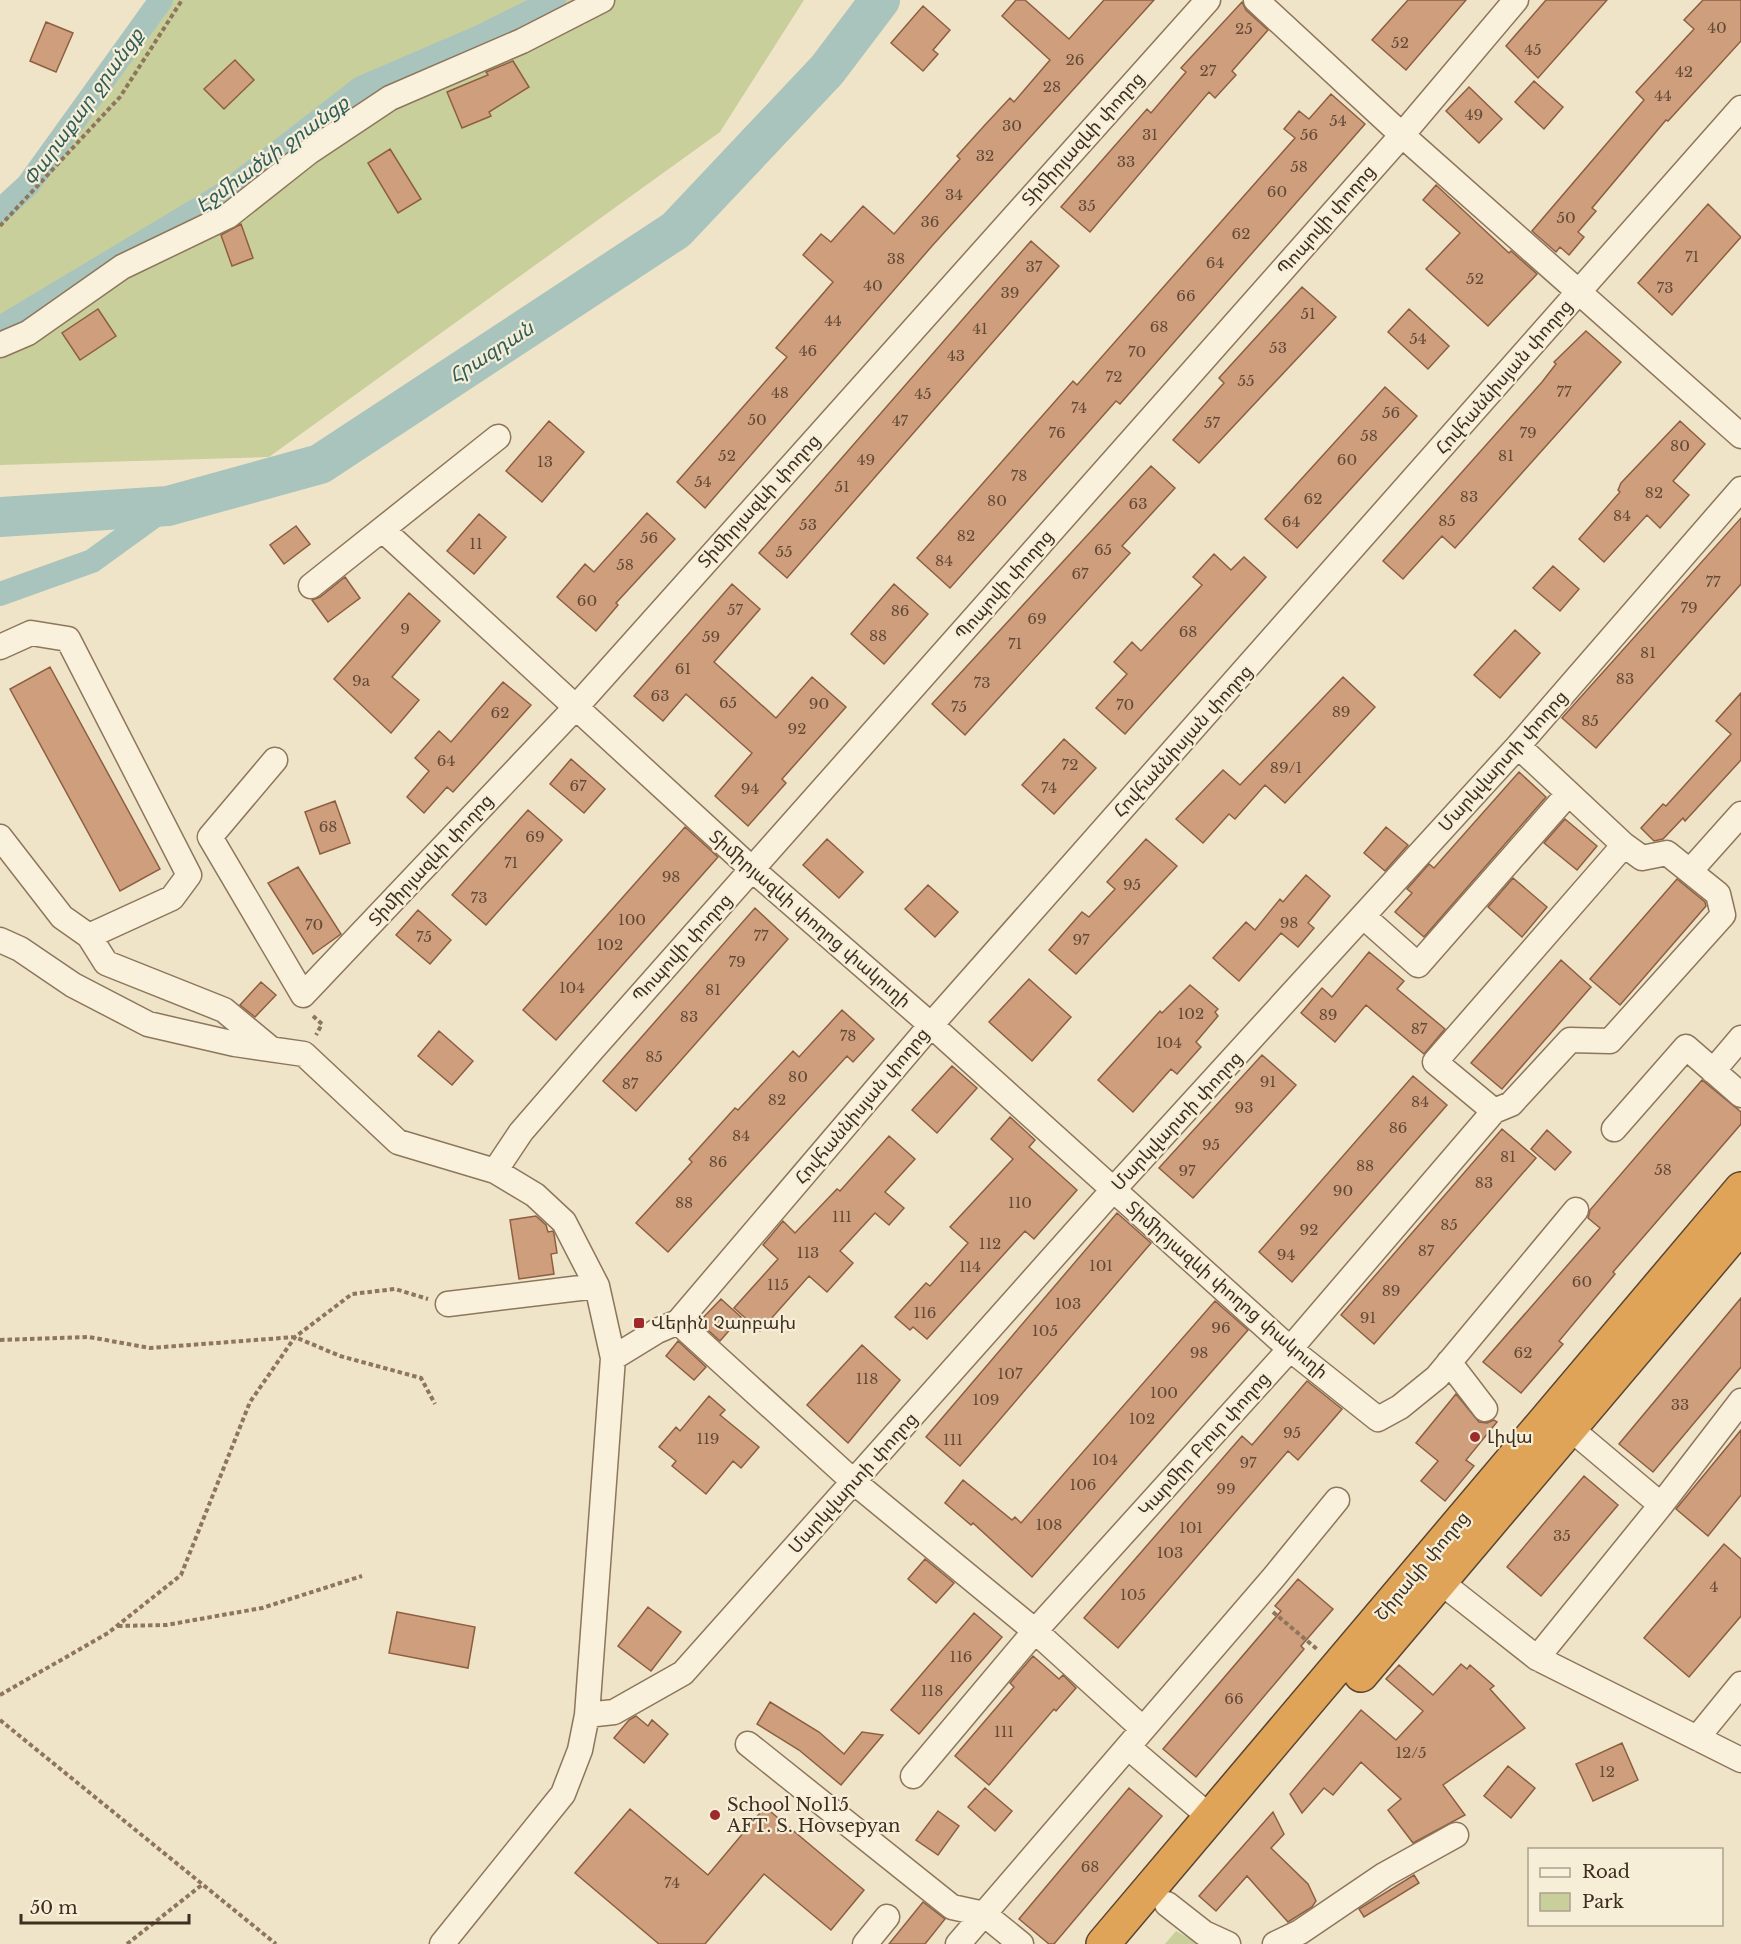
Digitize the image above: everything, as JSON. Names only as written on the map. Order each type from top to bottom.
[{"type":"highway","name":"Շիրակի փողոց","points":[[1103,1944],[1210,1817],[1430,1574],[1561,1420],[1735,1226],[1741,1189]]},
{"type":"highway","name":"Շիրակի փողոց","points":[[1133,1944],[1430,1574]]},
{"type":"street","points":[[0,345],[28,333],[122,267],[228,216],[309,152],[390,98],[522,41],[602,0]]},
{"type":"street","name":"Տիմիրյազևի փողոց","points":[[308,1005],[1208,0]]},
{"type":"street","points":[[1256,0],[1402,135],[1741,436]]},
{"type":"street","name":"Պոպովի փողոց","points":[[495,1171],[521,1132],[545,1103],[1402,135],[1516,0]]},
{"type":"street","name":"Հովհաննիսյան փողոց","points":[[613,1358],[657,1331],[678,1322],[931,1025],[1460,429],[1579,290],[1741,108]]},
{"type":"street","points":[[312,586],[384,531],[498,437]]},
{"type":"street","name":"Մարկվարտի փողոց","points":[[587,1715],[614,1712],[683,1673],[1113,1190],[1518,746],[1741,489]]},
{"type":"street","name":"Տիմիրյազևի փողոց փակուղի","points":[[384,531],[753,870],[931,1025],[1290,1349],[1378,1419],[1422,1390],[1449,1362]]},
{"type":"street","points":[[0,646],[31,633],[68,639],[189,875],[172,898],[89,936]]},
{"type":"street","points":[[1518,746],[1624,845],[1642,858],[1667,853],[1691,870],[1741,814]]},
{"type":"street","points":[[275,760],[210,837],[308,1005]]},
{"type":"street","points":[[1364,917],[1418,965],[1568,794]]},
{"type":"street","points":[[0,837],[62,917],[89,936],[106,963],[224,1010],[271,1049]]},
{"type":"street","points":[[1494,1111],[1435,1062],[1624,845]]},
{"type":"street","name":"Կարմիր Բլուր փողոց","points":[[913,1776],[1035,1631],[1290,1349],[1494,1111],[1511,1104],[1570,1040],[1610,1041],[1723,915],[1718,894],[1691,870]]},
{"type":"street","points":[[0,940],[20,949],[73,985],[148,1024],[235,1044],[304,1054],[398,1143],[495,1171],[535,1195],[564,1222],[597,1286],[613,1358],[587,1715],[580,1750],[563,1794],[442,1944]]},
{"type":"street","points":[[1713,1071],[1741,1038]]},
{"type":"street","points":[[1614,1129],[1686,1047],[1741,1095]]},
{"type":"street","points":[[1485,1409],[1449,1362],[1576,1210]]},
{"type":"street","points":[[448,1304],[597,1286]]},
{"type":"street","points":[[678,1322],[854,1482],[1035,1631],[1210,1817]]},
{"type":"street","points":[[1537,1658],[1662,1505],[1741,1401]]},
{"type":"street","points":[[1561,1420],[1662,1505]]},
{"type":"street","points":[[958,1944],[1256,1598],[1337,1500]]},
{"type":"street","points":[[1430,1574],[1537,1658],[1741,1760]]},
{"type":"street","points":[[1697,1738],[1741,1684]]},
{"type":"street","points":[[748,1744],[952,1907],[984,1914],[1021,1944]]},
{"type":"street","points":[[1275,1944],[1300,1932],[1384,1875],[1456,1835]]},
{"type":"street","points":[[1167,1904],[1203,1933],[1228,1944]]},
{"type":"street","points":[[865,1944],[887,1917]]},
{"type":"path","points":[[0,226],[120,97],[182,0]]},
{"type":"path","points":[[308,1005],[322,1024]]},
{"type":"path","points":[[0,1695],[117,1626],[181,1575],[250,1402],[295,1337],[352,1293],[395,1289],[448,1304]]},
{"type":"path","points":[[0,1340],[89,1337],[150,1348],[295,1337],[340,1356],[421,1378],[435,1404]]},
{"type":"path","points":[[117,1626],[166,1624],[262,1608],[362,1576]]},
{"type":"path","points":[[1256,1598],[1323,1655]]},
{"type":"path","points":[[0,1720],[276,1944]]},
{"type":"path","points":[[128,1944],[203,1884]]},
{"type":"green space","points":[[151,0],[804,0],[720,132],[269,457],[0,465],[0,204],[109,75]]},
{"type":"green space","points":[[1176,1931],[1200,1944],[1165,1944]]},
{"type":"building","points":[[1016,0],[1025,0],[1069,39],[1104,0],[1154,0],[932,246],[705,508],[677,482],[787,357],[776,348],[833,282],[803,255],[821,234],[831,242],[863,206],[894,234],[960,159],[957,156],[1010,98],[1014,102],[1050,60],[1002,16]]},
{"type":"building","points":[[1408,0],[1466,0],[1406,70],[1372,40]]},
{"type":"building","points":[[1546,0],[1607,0],[1538,78],[1506,46]]},
{"type":"building","points":[[1703,0],[1741,0],[1741,41],[1668,121],[1666,120],[1592,208],[1596,211],[1578,232],[1584,237],[1569,255],[1560,247],[1556,252],[1532,231],[1644,100],[1636,92],[1694,29],[1684,20]]},
{"type":"building","points":[[1242,2],[1246,10],[1268,30],[1232,71],[1236,75],[1215,98],[1209,92],[1090,232],[1061,207],[1147,109],[1151,113],[1186,72],[1181,68]]},
{"type":"building","points":[[923,6],[950,30],[933,50],[938,54],[923,71],[891,43]]},
{"type":"building","points":[[46,22],[73,33],[56,72],[30,61]]},
{"type":"building","points":[[235,60],[254,80],[224,109],[204,89]]},
{"type":"building","points":[[513,61],[529,87],[489,112],[491,116],[462,128],[447,92],[488,75],[486,72]]},
{"type":"building","points":[[1534,81],[1563,107],[1544,129],[1515,102]]},
{"type":"building","points":[[1469,87],[1502,119],[1479,143],[1446,111]]},
{"type":"building","points":[[1331,94],[1365,124],[1120,404],[1116,401],[950,588],[917,558],[1073,381],[1077,385],[1295,138],[1284,129],[1299,111],[1309,119]]},
{"type":"building","points":[[390,149],[421,199],[398,213],[368,163]]},
{"type":"building","points":[[1436,185],[1509,253],[1511,251],[1537,274],[1488,326],[1426,269],[1460,233],[1423,200]]},
{"type":"building","points":[[1708,204],[1741,237],[1672,315],[1638,283]]},
{"type":"building","points":[[241,224],[253,258],[232,266],[221,235]]},
{"type":"building","points":[[1031,241],[1059,266],[787,578],[759,553]]},
{"type":"building","points":[[1302,287],[1336,317],[1199,463],[1173,440],[1224,383],[1219,378]]},
{"type":"building","points":[[98,309],[116,336],[80,360],[62,333]]},
{"type":"building","points":[[1409,309],[1449,346],[1428,369],[1388,332]]},
{"type":"building","points":[[1586,331],[1621,362],[1455,548],[1442,536],[1403,579],[1383,561],[1542,382],[1556,364],[1554,362]]},
{"type":"building","points":[[1385,387],[1417,416],[1297,548],[1265,519]]},
{"type":"building","points":[[549,421],[584,452],[542,502],[506,471]]},
{"type":"building","points":[[1680,421],[1705,444],[1673,481],[1689,495],[1660,528],[1647,515],[1604,562],[1579,539],[1620,492],[1618,490],[1621,483]]},
{"type":"building","points":[[1151,466],[1175,488],[1122,546],[1130,553],[965,735],[932,704]]},
{"type":"building","points":[[647,513],[675,539],[616,603],[618,605],[596,631],[557,597],[585,564],[594,572]]},
{"type":"building","points":[[479,514],[506,537],[474,574],[447,551]]},
{"type":"building","points":[[1741,518],[1741,584],[1596,748],[1562,718]]},
{"type":"building","points":[[296,526],[310,544],[284,564],[270,545]]},
{"type":"building","points":[[1214,554],[1231,570],[1244,557],[1266,577],[1125,734],[1096,708],[1127,674],[1114,662],[1132,642],[1141,651],[1202,585],[1193,577]]},
{"type":"building","points":[[1553,566],[1579,589],[1560,611],[1533,588]]},
{"type":"building","points":[[345,577],[360,598],[328,622],[312,600],[320,597]]},
{"type":"building","points":[[732,584],[760,609],[714,662],[776,718],[812,677],[846,707],[782,779],[786,783],[748,826],[715,796],[752,753],[686,694],[663,721],[634,696]]},
{"type":"building","points":[[894,584],[928,614],[884,664],[851,634]]},
{"type":"building","points":[[409,593],[440,621],[392,677],[419,700],[391,733],[334,679]]},
{"type":"building","points":[[1515,630],[1540,653],[1500,698],[1474,675]]},
{"type":"building","points":[[50,667],[160,869],[120,891],[10,689]]},
{"type":"building","points":[[1343,677],[1375,707],[1285,803],[1265,785],[1235,819],[1229,814],[1203,843],[1176,819],[1223,770],[1240,785]]},
{"type":"building","points":[[503,682],[531,705],[453,792],[447,787],[424,813],[407,797],[429,771],[415,758],[439,731],[451,742]]},
{"type":"building","points":[[1741,693],[1741,760],[1685,821],[1683,818],[1663,839],[1654,841],[1641,828],[1663,804],[1666,806],[1731,734],[1716,721]]},
{"type":"building","points":[[1064,739],[1096,768],[1054,814],[1022,785]]},
{"type":"building","points":[[571,759],[605,789],[584,813],[550,784]]},
{"type":"building","points":[[1519,772],[1546,797],[1424,937],[1395,912],[1412,893],[1407,889],[1429,864],[1434,868]]},
{"type":"building","points":[[335,801],[350,843],[320,854],[305,812]]},
{"type":"building","points":[[528,810],[562,840],[486,925],[452,895]]},
{"type":"building","points":[[1565,819],[1597,846],[1577,870],[1544,843]]},
{"type":"building","points":[[685,827],[718,857],[556,1040],[523,1010]]},
{"type":"building","points":[[1386,827],[1408,845],[1385,871],[1364,853]]},
{"type":"building","points":[[827,839],[863,872],[839,898],[803,865]]},
{"type":"building","points":[[1146,839],[1177,866],[1076,974],[1049,950],[1082,912],[1089,917],[1115,889],[1107,882]]},
{"type":"building","points":[[298,867],[341,934],[313,954],[268,883]]},
{"type":"building","points":[[1306,875],[1330,896],[1308,923],[1314,928],[1298,947],[1281,933],[1239,981],[1213,958],[1246,922],[1255,930],[1280,899],[1283,902]]},
{"type":"building","points":[[1513,878],[1547,907],[1522,937],[1488,907]]},
{"type":"building","points":[[1677,879],[1705,902],[1706,906],[1620,1005],[1590,979]]},
{"type":"building","points":[[928,885],[958,912],[935,937],[905,909]]},
{"type":"building","points":[[755,908],[788,939],[636,1111],[603,1081]]},
{"type":"building","points":[[418,910],[451,940],[430,964],[396,935]]},
{"type":"building","points":[[1369,952],[1404,981],[1397,989],[1445,1029],[1424,1054],[1366,1005],[1335,1042],[1301,1013],[1322,988],[1332,997]]},
{"type":"building","points":[[1561,960],[1591,987],[1502,1089],[1471,1063]]},
{"type":"building","points":[[1029,979],[1071,1017],[1032,1061],[989,1022]]},
{"type":"building","points":[[261,982],[276,995],[255,1017],[240,1005]]},
{"type":"building","points":[[1190,985],[1218,1009],[1215,1012],[1218,1016],[1196,1042],[1201,1047],[1177,1074],[1171,1069],[1133,1112],[1098,1080],[1160,1011],[1162,1013]]},
{"type":"building","points":[[842,1010],[874,1039],[853,1062],[847,1056],[668,1252],[636,1223],[692,1162],[689,1159],[735,1108],[738,1110],[793,1051],[799,1057]]},
{"type":"building","points":[[439,1031],[473,1061],[452,1085],[418,1056]]},
{"type":"building","points":[[1262,1055],[1296,1085],[1193,1198],[1159,1168]]},
{"type":"building","points":[[952,1066],[977,1088],[937,1133],[912,1110]]},
{"type":"building","points":[[1413,1076],[1447,1105],[1292,1282],[1259,1252]]},
{"type":"building","points":[[1702,1080],[1741,1112],[1741,1124],[1613,1272],[1615,1274],[1559,1341],[1563,1344],[1521,1393],[1483,1362],[1600,1228],[1588,1218],[1590,1210]]},
{"type":"building","points":[[1010,1117],[1035,1140],[1029,1147],[1077,1190],[1034,1239],[1025,1231],[927,1339],[913,1327],[910,1330],[895,1317],[926,1283],[930,1286],[968,1243],[950,1227],[1013,1159],[991,1139]]},
{"type":"building","points":[[1502,1129],[1536,1158],[1374,1344],[1341,1315]]},
{"type":"building","points":[[1547,1130],[1571,1152],[1555,1170],[1531,1149]]},
{"type":"building","points":[[889,1136],[915,1159],[885,1192],[904,1208],[889,1225],[875,1213],[840,1251],[853,1263],[827,1292],[809,1276],[760,1331],[734,1308],[778,1259],[763,1245],[783,1221],[795,1233],[837,1189],[840,1191]]},
{"type":"building","points":[[1117,1213],[1151,1243],[960,1466],[926,1437]]},
{"type":"building","points":[[536,1216],[546,1225],[548,1232],[553,1231],[554,1234],[557,1253],[551,1254],[554,1274],[519,1279],[510,1220]]},
{"type":"building","points":[[1741,1298],[1741,1367],[1653,1472],[1619,1444]]},
{"type":"building","points":[[721,1299],[741,1317],[720,1341],[699,1322]]},
{"type":"building","points":[[1215,1301],[1248,1330],[1032,1577],[973,1523],[971,1525],[945,1503],[963,1480],[1012,1520],[1015,1517],[1021,1523]]},
{"type":"building","points":[[678,1341],[706,1367],[694,1380],[666,1356]]},
{"type":"building","points":[[862,1345],[900,1380],[848,1443],[807,1405]]},
{"type":"building","points":[[1307,1381],[1342,1409],[1298,1460],[1288,1451],[1118,1648],[1084,1618],[1242,1436],[1252,1445]]},
{"type":"building","points":[[1456,1394],[1479,1422],[1487,1423],[1494,1420],[1497,1422],[1466,1460],[1474,1466],[1445,1501],[1421,1481],[1438,1461],[1416,1443]]},
{"type":"building","points":[[709,1396],[725,1410],[720,1415],[759,1447],[741,1468],[733,1461],[706,1494],[672,1466],[676,1461],[659,1447],[676,1427],[680,1431]]},
{"type":"building","points":[[1741,1430],[1741,1495],[1708,1536],[1676,1509]]},
{"type":"building","points":[[1584,1476],[1618,1505],[1541,1596],[1507,1567]]},
{"type":"building","points":[[1724,1544],[1741,1559],[1741,1616],[1689,1677],[1644,1638]]},
{"type":"building","points":[[925,1559],[954,1583],[936,1603],[908,1579]]},
{"type":"building","points":[[1298,1579],[1333,1609],[1301,1646],[1304,1649],[1196,1777],[1163,1749],[1281,1611],[1275,1606]]},
{"type":"building","points":[[648,1607],[681,1632],[651,1671],[618,1646]]},
{"type":"building","points":[[397,1612],[475,1627],[468,1668],[389,1653]]},
{"type":"building","points":[[974,1613],[1002,1637],[919,1734],[891,1710]]},
{"type":"building","points":[[1033,1656],[1059,1679],[1063,1675],[1076,1688],[1056,1711],[1054,1709],[989,1785],[955,1756],[1014,1687],[1010,1683]]},
{"type":"building","points":[[1461,1664],[1467,1669],[1470,1665],[1494,1686],[1490,1689],[1525,1728],[1443,1785],[1465,1815],[1413,1843],[1388,1810],[1401,1799],[1361,1762],[1333,1795],[1324,1788],[1302,1813],[1290,1794],[1361,1710],[1396,1740],[1423,1711],[1386,1679],[1399,1665],[1433,1695]]},
{"type":"building","points":[[770,1702],[819,1732],[844,1754],[862,1732],[883,1735],[841,1785],[799,1750],[757,1724]]},
{"type":"building","points":[[636,1716],[648,1726],[652,1720],[668,1734],[644,1763],[614,1738],[629,1720]]},
{"type":"building","points":[[1622,1743],[1638,1780],[1593,1801],[1576,1764]]},
{"type":"building","points":[[1508,1766],[1535,1788],[1511,1818],[1484,1796]]},
{"type":"building","points":[[985,1788],[1012,1811],[995,1831],[968,1807]]},
{"type":"building","points":[[1129,1788],[1162,1816],[1054,1944],[1049,1944],[1019,1919]]},
{"type":"building","points":[[765,1807],[864,1890],[831,1930],[764,1874],[705,1944],[659,1944],[575,1873],[630,1809],[708,1875]]},
{"type":"building","points":[[938,1811],[959,1826],[938,1855],[916,1840]]},
{"type":"building","points":[[1273,1812],[1284,1834],[1271,1848],[1308,1884],[1316,1901],[1312,1907],[1288,1922],[1247,1876],[1216,1911],[1199,1896]]},
{"type":"building","points":[[1414,1875],[1419,1883],[1364,1917],[1359,1909]]},
{"type":"building","points":[[923,1902],[945,1919],[925,1944],[889,1944]]},
{"type":"waterway","name":"Փարաքար ջրանցք","points":[[0,211],[28,185],[161,0]]},
{"type":"waterway","name":"Էջմիածնի ջրանցք","points":[[0,328],[227,192],[361,88],[482,36],[554,0]]},
{"type":"waterway","name":"Հրազդան","points":[[0,517],[168,506],[320,464],[676,230],[827,70],[880,0]]},
{"type":"waterway","points":[[0,594],[92,561],[168,506]]},
{"type":"place","name":"Վերին Չարբախ","points":[[639,1323]]},
{"type":"place","name":"Լիվա","points":[[1475,1437]]},
{"type":"place","name":"School No115 AFT. S. Hovsepyan","points":[[715,1815]]}]
